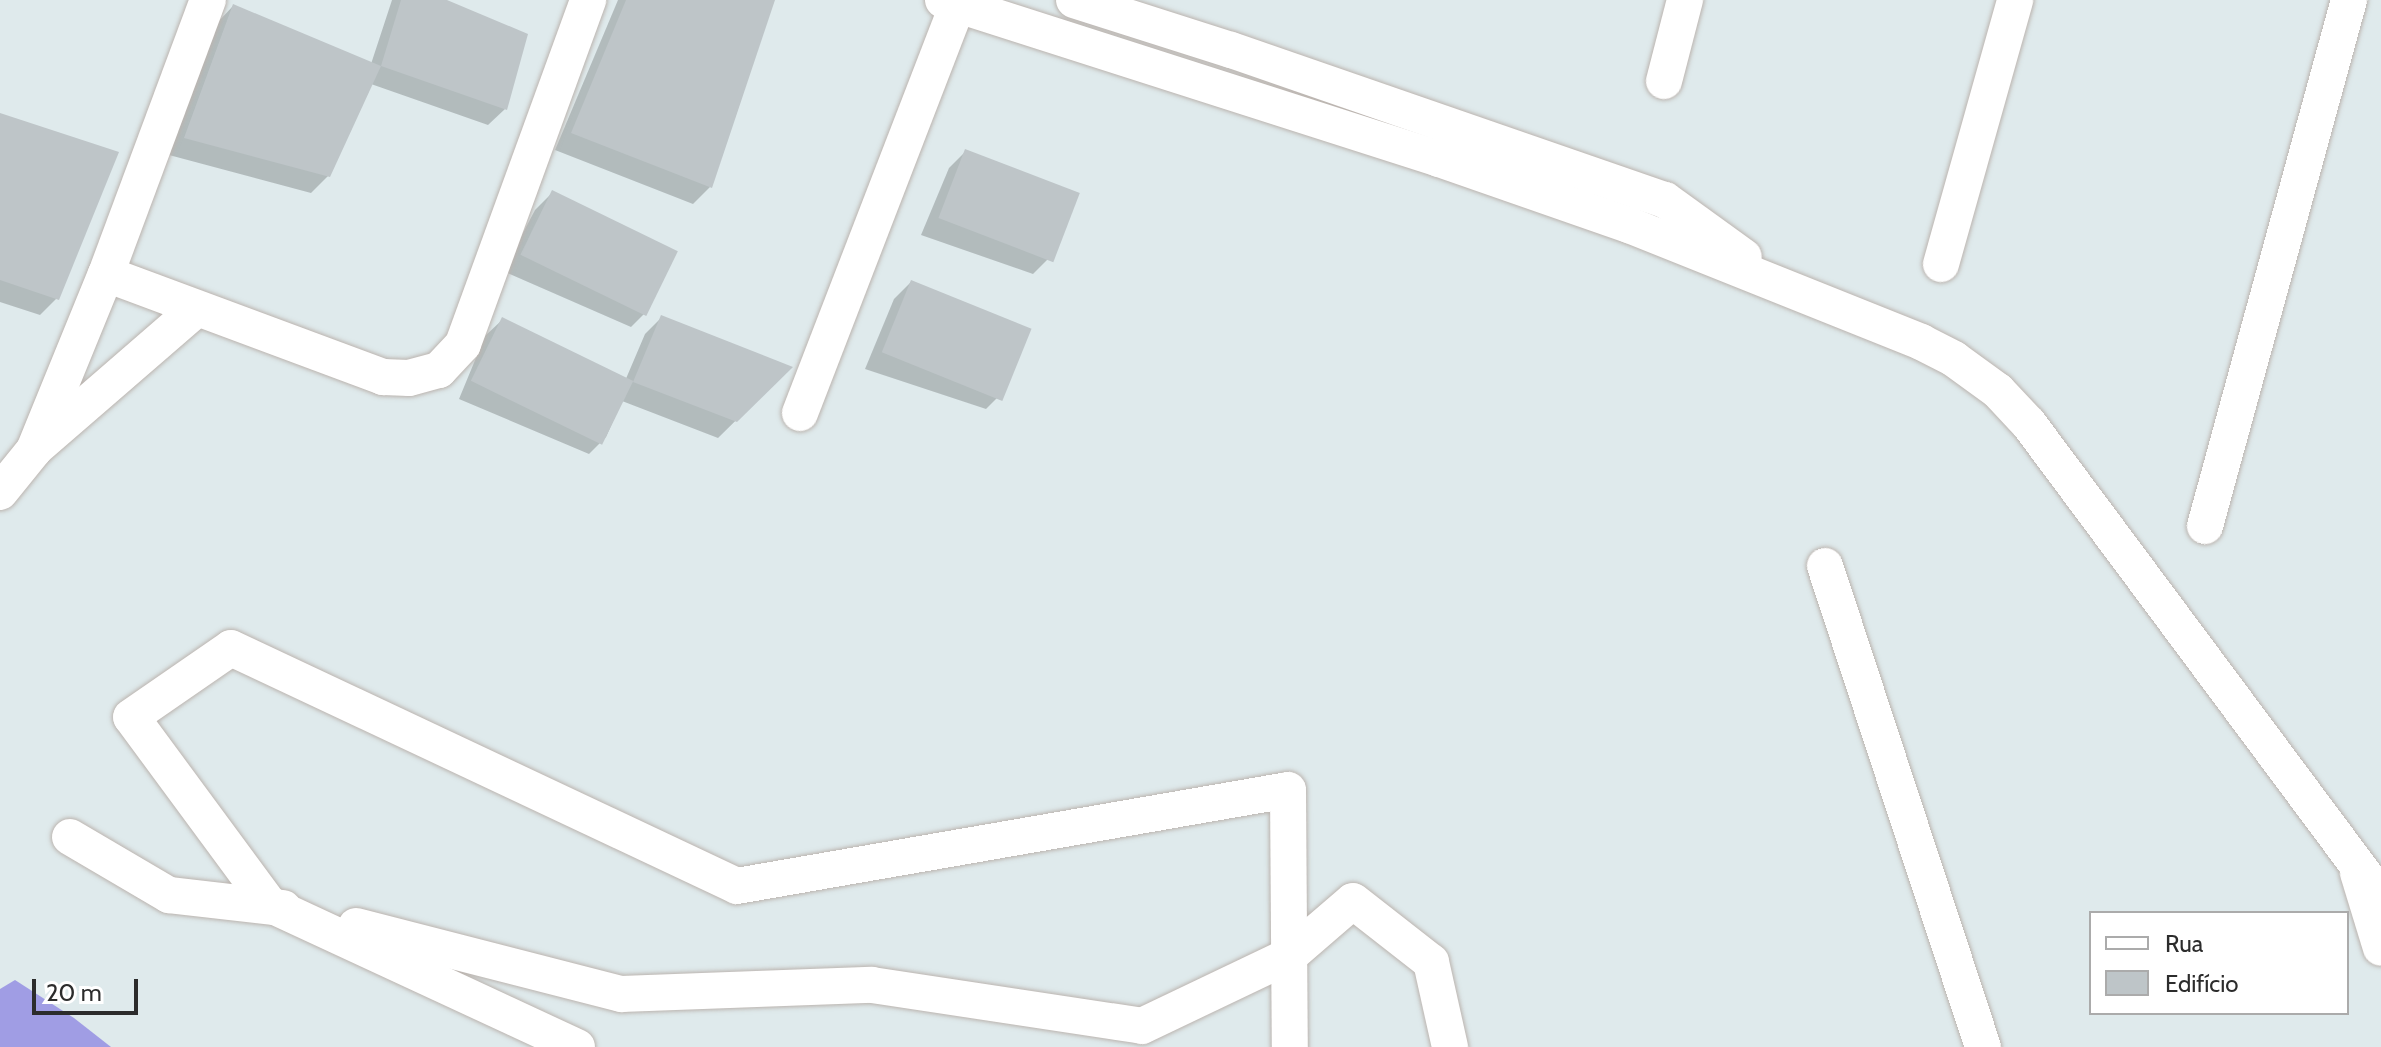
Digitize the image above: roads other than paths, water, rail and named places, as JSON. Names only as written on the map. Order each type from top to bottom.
[{"type":"street","points":[[13,468],[106,274],[208,0]]},
{"type":"street","points":[[106,274],[383,377],[409,378],[439,370],[463,344],[588,0]]},
{"type":"street","points":[[1074,0],[1231,50],[1665,200],[1788,288]]},
{"type":"street","points":[[1664,81],[1685,0]]},
{"type":"street","points":[[1941,264],[2015,0]]},
{"type":"street","points":[[2205,526],[2349,0]]},
{"type":"street","points":[[800,413],[953,2],[1217,90],[1439,159],[1629,225],[1921,342],[1954,359],[1998,391],[2029,424],[2200,650],[2356,868],[2381,897]]},
{"type":"street","points":[[1132,62],[1147,23]]},
{"type":"street","points":[[1217,90],[1231,50]]},
{"type":"street","points":[[1439,159],[1451,125]]},
{"type":"street","points":[[13,468],[196,309]]},
{"type":"street","points":[[1825,566],[1983,1047]]},
{"type":"street","points":[[577,1047],[269,904],[131,717],[231,648],[737,886],[1288,790],[1290,1047]]},
{"type":"street","points":[[70,837],[169,895],[269,904],[621,994],[872,985],[1142,1026],[1289,956],[1353,901],[1431,962],[1450,1047]]},
{"type":"street","points":[[2356,868],[2381,948]]}]
